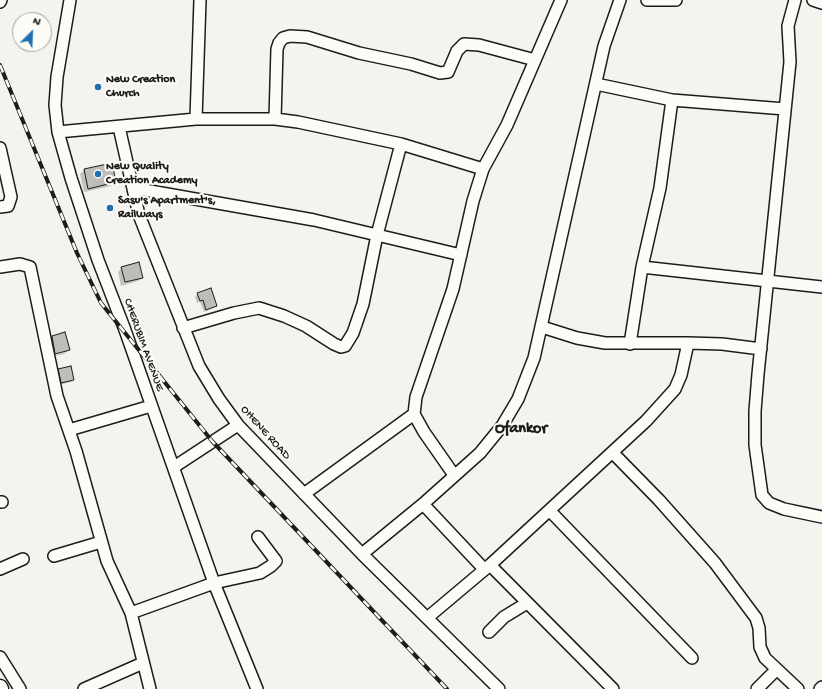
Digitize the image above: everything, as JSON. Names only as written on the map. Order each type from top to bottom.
[{"type":"street","name":"CHERUBIM AVENUE","points":[[70,0],[57,77],[55,105],[58,132],[71,178],[98,260],[125,330],[214,583],[257,689]]},
{"type":"street","points":[[196,119],[200,0]]},
{"type":"street","points":[[454,475],[424,432],[414,414],[416,397],[450,296],[473,201],[483,169],[507,125],[561,0]]},
{"type":"street","points":[[362,554],[423,504],[480,453],[502,426],[518,399],[534,358],[542,327],[604,46],[620,0]]},
{"type":"street","points":[[647,0],[676,0]]},
{"type":"street","points":[[795,0],[788,26],[790,62],[784,109],[755,411],[755,445],[762,495],[769,502],[784,509],[822,517]]},
{"type":"street","points":[[813,0],[822,3]]},
{"type":"street","points":[[275,120],[277,49],[283,38],[290,36],[307,37],[359,53],[410,64],[440,73],[448,72],[457,51],[464,44],[479,45],[535,60]]},
{"type":"street","points":[[596,84],[672,100],[784,109]]},
{"type":"street","points":[[630,344],[642,267],[660,188],[672,100]]},
{"type":"street","points":[[58,132],[196,119],[275,120],[298,122],[401,144],[483,169]]},
{"type":"street","name":"OHENE ROAD","points":[[120,127],[139,215],[198,366],[219,399],[238,425],[362,554],[500,689]]},
{"type":"street","points":[[183,328],[234,313],[259,308],[298,322],[334,344],[345,346],[353,333],[360,316],[377,235],[401,144]]},
{"type":"street","points":[[0,148],[11,197],[8,206],[0,206]]},
{"type":"street","points":[[133,188],[314,220],[461,255]]},
{"type":"street","points":[[0,267],[20,264],[30,267],[57,396],[76,451],[107,561],[131,613],[142,663],[150,689]]},
{"type":"street","points":[[642,267],[822,286]]},
{"type":"street","points":[[542,327],[577,338],[605,343],[722,344],[761,349]]},
{"type":"street","points":[[427,618],[550,511],[646,421],[675,389],[681,375],[688,343]]},
{"type":"street","points":[[69,430],[151,406]]},
{"type":"street","points":[[304,494],[414,414]]},
{"type":"street","points":[[174,467],[238,425]]},
{"type":"street","points":[[613,453],[659,500],[715,563],[756,618],[759,628],[760,646],[765,658],[776,670],[798,689]]},
{"type":"street","points":[[423,504],[487,567],[527,603],[613,689]]},
{"type":"street","points":[[550,511],[692,658]]},
{"type":"street","points":[[131,613],[214,583],[260,573],[272,566],[276,561],[258,537]]},
{"type":"street","points":[[54,556],[101,542]]},
{"type":"street","points":[[0,569],[23,559]]},
{"type":"street","points":[[489,632],[504,617],[527,603]]},
{"type":"street","points":[[0,657],[20,689]]},
{"type":"street","points":[[84,689],[142,663]]},
{"type":"street","points":[[757,689],[776,670]]},
{"type":"building","points":[[112,163],[116,182],[88,189],[84,169]]},
{"type":"building","points":[[139,262],[143,278],[125,282],[121,267]]},
{"type":"building","points":[[211,288],[217,306],[206,310],[203,300],[200,301],[197,293]]},
{"type":"building","points":[[65,332],[70,350],[55,354],[52,336]]},
{"type":"building","points":[[71,366],[74,380],[61,383],[58,369]]},
{"type":"railway","points":[[0,65],[77,253],[101,303],[212,441],[447,689]]},
{"type":"place","name":"New Creation Church","points":[[98,87]]},
{"type":"place","name":"New Quality Creation Academy","points":[[98,174]]},
{"type":"place","name":"Sasu's Apartment's, Railways","points":[[110,208]]},
{"type":"district","name":"Ofankor","points":[[521,430]]}]
